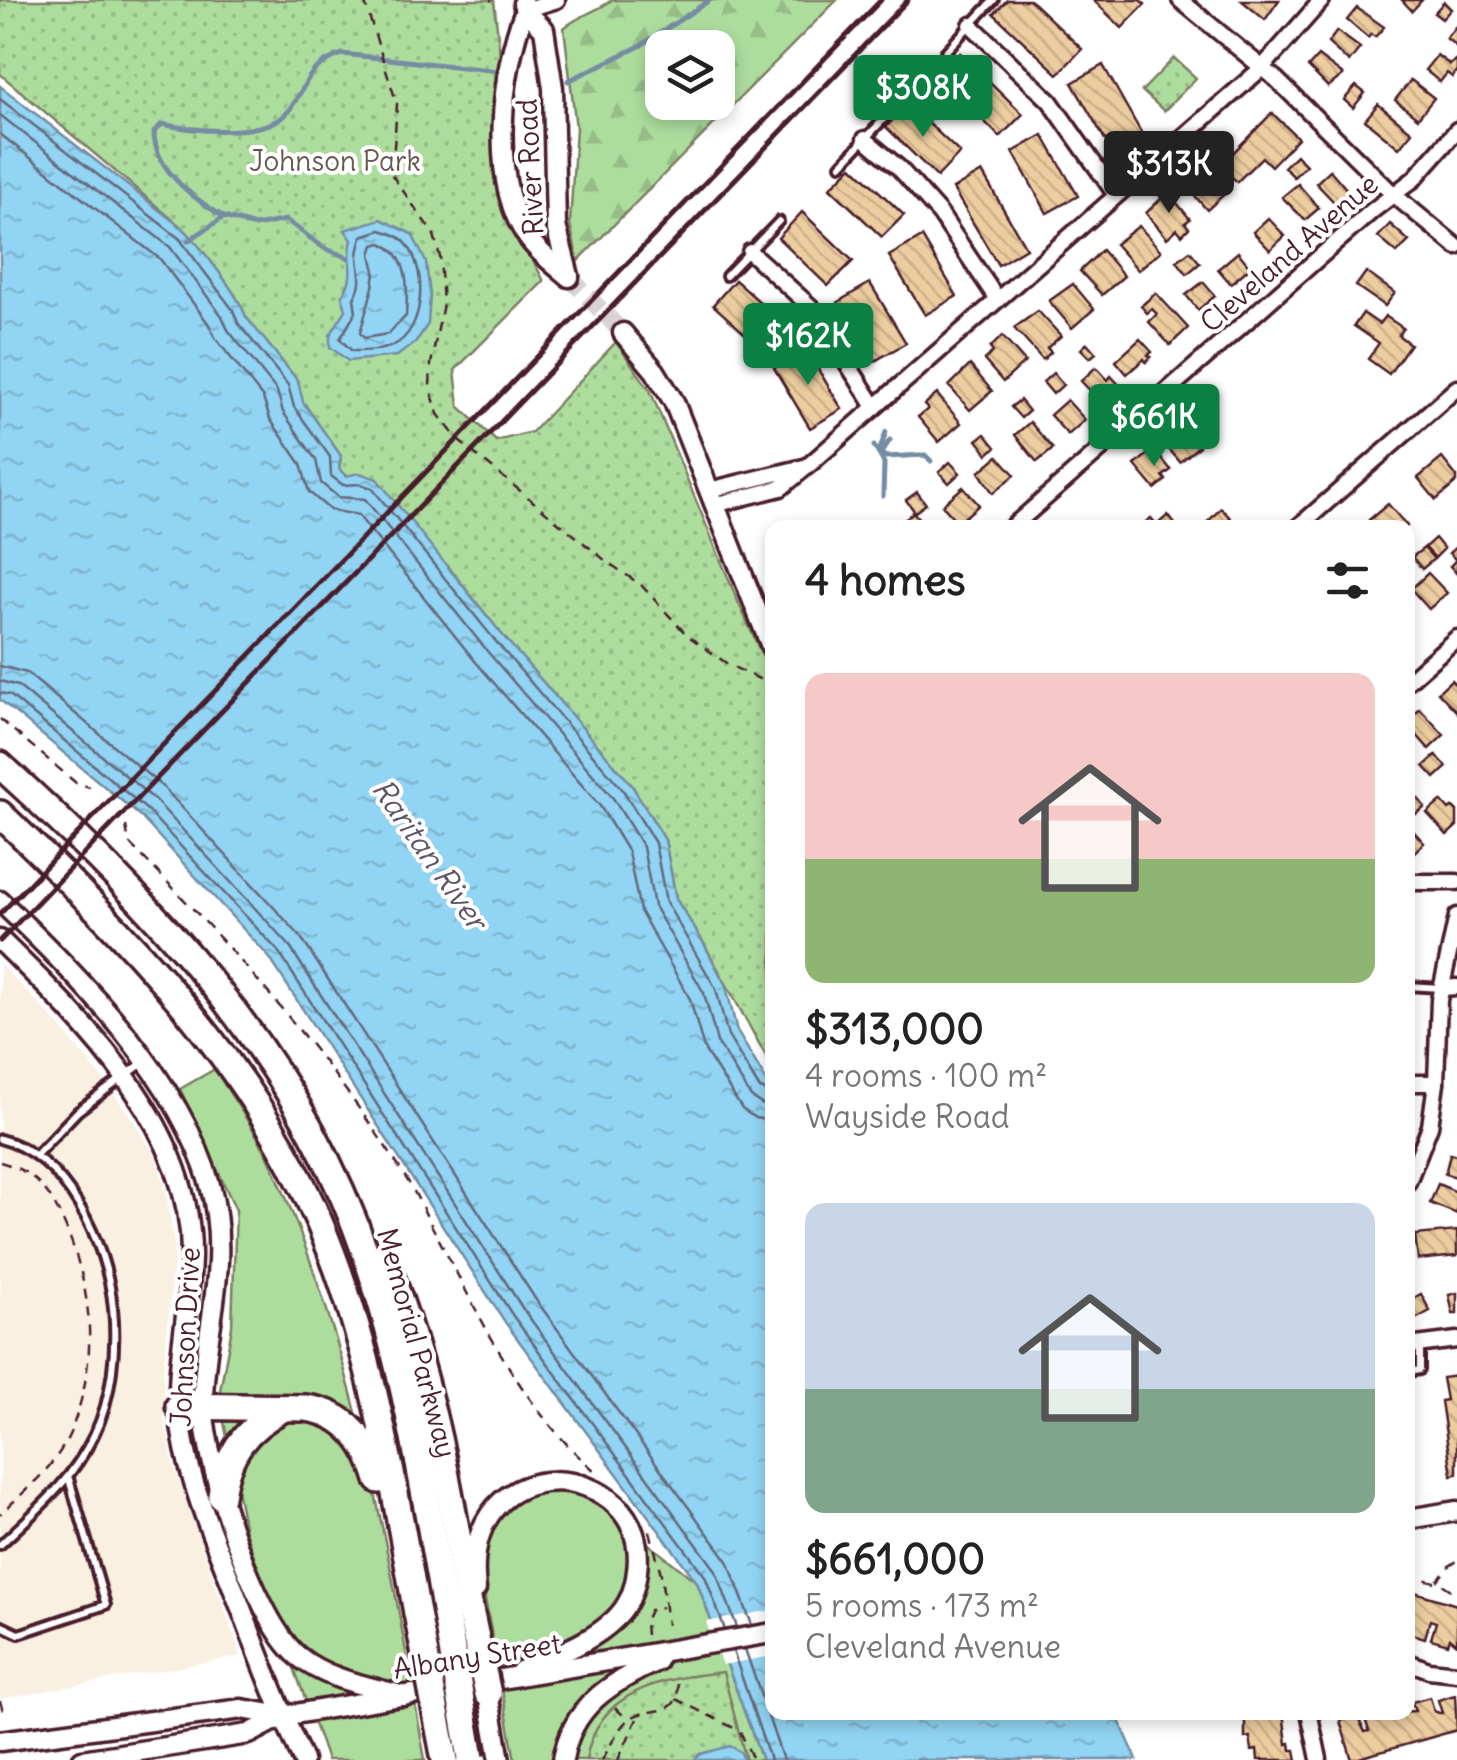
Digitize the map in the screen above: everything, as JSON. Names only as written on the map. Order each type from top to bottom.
[{"type":"highway","name":"Memorial Parkway","points":[[0,765],[109,866],[207,976],[260,1045],[332,1172],[360,1238],[389,1333],[414,1437],[464,1606],[462,1759]]},
{"type":"highway","name":"Memorial Parkway","points":[[0,814],[176,996],[231,1065],[280,1143],[320,1225],[349,1306],[382,1434],[417,1613],[462,1759]]},
{"type":"highway","points":[[191,1406],[285,1407],[324,1411],[342,1420],[358,1435],[373,1462],[406,1550]]},
{"type":"highway","points":[[221,1496],[225,1470],[238,1443],[253,1426],[285,1407]]},
{"type":"highway","points":[[464,1606],[495,1687]]},
{"type":"street","points":[[523,5],[557,0]]},
{"type":"street","points":[[711,497],[781,488],[1262,68],[1322,0]]},
{"type":"street","points":[[1187,2],[1394,195],[1457,247]]},
{"type":"street","name":"River Road","points":[[523,5],[544,29],[550,66],[556,226],[569,277],[527,237],[508,187],[504,106],[512,45],[523,5]]},
{"type":"street","points":[[971,26],[1050,101],[1116,195]]},
{"type":"street","name":"Cleveland Avenue","points":[[1020,520],[1414,179],[1457,130]]},
{"type":"street","points":[[865,139],[899,168],[940,214],[996,300]]},
{"type":"street","points":[[750,252],[812,308],[875,407]]},
{"type":"street","points":[[623,333],[655,371],[674,402],[765,632]]},
{"type":"street","points":[[1307,520],[1457,388]]},
{"type":"street","points":[[1415,675],[1457,638]]},
{"type":"street","points":[[1415,882],[1457,882]]},
{"type":"street","name":"Johnson Drive","points":[[0,901],[88,992],[146,1061],[191,1134],[215,1208],[219,1273],[191,1406],[191,1475],[303,1760]]},
{"type":"street","points":[[1415,1164],[1430,1126],[1441,988],[1457,916]]},
{"type":"street","name":"Johnson Drive","points":[[0,940],[82,1026],[124,1077],[148,1112],[169,1154],[188,1217],[191,1262],[180,1355],[191,1406],[221,1496],[267,1614],[284,1642],[309,1664],[328,1674],[404,1696]]},
{"type":"street","points":[[1441,988],[1457,988]]},
{"type":"street","points":[[1415,1083],[1436,1083]]},
{"type":"street","points":[[1415,1346],[1457,1340]]},
{"type":"street","points":[[464,1606],[480,1534],[490,1514],[516,1490],[540,1482],[581,1485],[604,1496],[631,1528],[638,1551],[637,1574],[620,1616],[600,1632],[495,1687],[500,1757]]},
{"type":"street","points":[[1415,1518],[1457,1511]]},
{"type":"street","name":"Albany Street","points":[[0,1742],[242,1710],[283,1716],[404,1696],[495,1687],[765,1635]]},
{"type":"street","points":[[563,1760],[576,1720],[598,1694],[680,1650]]},
{"type":"street","points":[[1415,1665],[1429,1670]]},
{"type":"street","points":[[1415,1671],[1457,1674]]},
{"type":"street","name":"Albany Street","points":[[82,1760],[250,1734],[283,1716]]},
{"type":"street","points":[[1311,1720],[1319,1759]]},
{"type":"lane","points":[[945,52],[994,0]]},
{"type":"lane","points":[[841,165],[892,109]]},
{"type":"lane","points":[[726,276],[778,221]]},
{"type":"lane","points":[[1415,986],[1441,988]]},
{"type":"lane","points":[[36,1155],[78,1112],[146,1061]]},
{"type":"lane","points":[[0,1139],[36,1155],[80,1208],[106,1274],[113,1307],[114,1341],[106,1401],[96,1432],[69,1479],[0,1545]]},
{"type":"lane","points":[[1415,1350],[1420,1370],[1415,1371]]},
{"type":"lane","points":[[0,1624],[19,1634],[106,1606],[69,1479]]},
{"type":"path","points":[[364,0],[380,42],[398,116],[392,175],[434,235],[440,257],[443,304],[430,364],[430,387],[438,414],[459,441],[656,599],[686,636],[729,665],[765,682]]},
{"type":"path","points":[[0,719],[76,783],[90,788]]},
{"type":"path","points":[[126,826],[130,843],[207,922],[299,1029],[346,1091],[408,1180],[529,1400],[566,1446],[606,1480]]},
{"type":"path","points":[[0,1162],[37,1178],[60,1213],[88,1290],[90,1330],[88,1370],[68,1436],[52,1466],[0,1514]]},
{"type":"path","points":[[646,1524],[653,1535],[667,1624]]},
{"type":"path","points":[[1437,1582],[1444,1570],[1457,1561]]},
{"type":"path","points":[[1415,1576],[1442,1584],[1457,1594]]},
{"type":"path","points":[[646,1635],[644,1621],[650,1610],[664,1607]]},
{"type":"path","points":[[676,1699],[677,1678]]},
{"type":"path","points":[[602,1760],[629,1719],[658,1712],[676,1699]]},
{"type":"path","points":[[676,1699],[740,1731],[753,1760]]},
{"type":"path","points":[[0,1700],[4,1714]]},
{"type":"path","points":[[614,1707],[629,1719]]},
{"type":"path","points":[[618,1760],[638,1717]]},
{"type":"shaded area","points":[[0,964],[91,1064],[156,1158],[165,1185],[175,1250],[163,1376],[165,1421],[174,1467],[241,1656],[0,1699]]},
{"type":"green space","name":"Johnson Park","points":[[0,0],[494,0],[500,56],[493,119],[496,169],[505,210],[544,281],[455,370],[459,406],[496,441],[532,432],[616,342],[650,390],[765,662],[765,1054],[676,899],[665,840],[631,784],[447,565],[339,469],[341,456],[303,402],[298,381],[246,317],[228,285],[186,231],[0,74]]},
{"type":"green space","points":[[612,0],[837,0],[735,103],[735,30],[645,30],[645,120],[718,120],[578,261],[570,224],[576,128],[564,28]]},
{"type":"green space","points":[[1174,58],[1196,78],[1164,111],[1142,91]]},
{"type":"green space","points":[[215,1069],[270,1160],[329,1316],[384,1536],[425,1760],[327,1760],[245,1531],[219,1396],[232,1327],[236,1210],[180,1089]]},
{"type":"green space","points":[[542,1491],[574,1492],[595,1502],[697,1582],[762,1760],[515,1760],[481,1577],[482,1561],[489,1534],[504,1512]]},
{"type":"green space","points":[[723,1672],[746,1760],[586,1760],[604,1717],[636,1692],[678,1678]]},
{"type":"water","name":"Raritan River","points":[[0,86],[186,231],[228,285],[246,317],[298,381],[303,402],[341,456],[339,469],[346,476],[360,473],[377,479],[504,637],[631,784],[665,840],[676,899],[726,986],[737,1031],[765,1078],[765,1720],[1119,1720],[1137,1760],[762,1760],[697,1582],[505,1322],[269,957],[140,816],[0,700]]},
{"type":"water","points":[[381,219],[412,234],[426,262],[428,324],[416,342],[397,356],[348,361],[330,347],[330,335],[346,310],[342,295],[349,282],[352,240],[345,230]]},
{"type":"water","points":[[730,1746],[741,1752],[744,1760],[694,1760],[701,1754]]},
{"type":"pier","points":[[765,1611],[765,1657],[722,1665],[706,1622]]},
{"type":"building","points":[[1007,0],[1030,0],[1082,49],[1058,74],[994,14]]},
{"type":"building","points":[[1093,0],[1140,0],[1145,4],[1122,28]]},
{"type":"building","points":[[1241,0],[1279,0],[1265,20]]},
{"type":"building","points":[[1402,0],[1422,0],[1412,11]]},
{"type":"building","points":[[1444,2],[1451,9],[1442,19],[1434,13]]},
{"type":"building","points":[[1357,8],[1384,27],[1375,37],[1371,34],[1368,38],[1347,20]]},
{"type":"building","points":[[1457,25],[1457,47],[1446,38]]},
{"type":"building","points":[[1337,31],[1360,48],[1349,62],[1328,43]]},
{"type":"building","points":[[960,53],[1023,114],[1000,137],[938,76]]},
{"type":"building","points":[[1437,55],[1450,65],[1457,62],[1452,77],[1447,73],[1440,82],[1425,70]]},
{"type":"building","points":[[1318,56],[1343,75],[1328,87],[1308,67]]},
{"type":"building","points":[[1103,65],[1147,143],[1117,160],[1072,83]]},
{"type":"building","points":[[1411,80],[1434,98],[1418,118],[1395,100]]},
{"type":"building","points":[[1356,86],[1365,93],[1353,108],[1344,100]]},
{"type":"building","points":[[908,104],[960,153],[937,177],[886,127]]},
{"type":"building","points":[[1378,104],[1412,132],[1399,148],[1365,120]]},
{"type":"building","points":[[1272,113],[1298,138],[1271,166],[1262,157],[1237,182],[1220,166]]},
{"type":"building","points":[[1043,135],[1078,196],[1047,213],[1013,152]]},
{"type":"building","points":[[1296,155],[1306,165],[1294,177],[1284,167]]},
{"type":"building","points":[[852,166],[904,215],[882,237],[830,188]]},
{"type":"building","points":[[1207,166],[1229,190],[1207,210],[1184,183]]},
{"type":"building","points":[[1330,170],[1348,191],[1335,203],[1316,183]]},
{"type":"building","points":[[982,172],[1026,248],[998,265],[953,189]]},
{"type":"building","points":[[1298,184],[1319,208],[1305,220],[1282,197]]},
{"type":"building","points":[[1168,192],[1190,219],[1185,223],[1189,228],[1182,235],[1177,229],[1167,238],[1146,213]]},
{"type":"building","points":[[802,212],[853,261],[828,286],[778,238]]},
{"type":"building","points":[[1268,218],[1285,236],[1270,250],[1253,232]]},
{"type":"building","points":[[1390,224],[1409,241],[1397,253],[1378,237]]},
{"type":"building","points":[[1139,226],[1161,251],[1138,270],[1115,244]]},
{"type":"building","points":[[922,237],[957,296],[925,315],[889,256]]},
{"type":"building","points":[[1102,250],[1124,276],[1102,295],[1080,271]]},
{"type":"building","points":[[1190,251],[1200,263],[1187,274],[1177,261]]},
{"type":"building","points":[[1238,252],[1250,267],[1231,284],[1218,269]]},
{"type":"building","points":[[1366,272],[1395,293],[1385,306],[1356,286]]},
{"type":"building","points":[[735,280],[788,327],[765,352],[713,305]]},
{"type":"building","points":[[1203,282],[1215,296],[1198,310],[1186,295]]},
{"type":"building","points":[[870,283],[906,343],[873,362],[838,302]]},
{"type":"building","points":[[1073,284],[1094,309],[1072,328],[1049,301]]},
{"type":"building","points":[[1156,293],[1188,328],[1170,345],[1149,322],[1157,314],[1152,309],[1147,313],[1141,306]]},
{"type":"building","points":[[1038,311],[1061,336],[1047,348],[1051,352],[1043,360],[1014,328]]},
{"type":"building","points":[[1363,313],[1379,324],[1385,316],[1403,328],[1398,335],[1410,344],[1389,374],[1368,359],[1379,343],[1354,326]]},
{"type":"building","points":[[1002,336],[1025,362],[1003,382],[984,360]]},
{"type":"building","points":[[1140,339],[1152,352],[1148,355],[1151,357],[1127,374],[1116,361]]},
{"type":"building","points":[[1087,343],[1096,353],[1090,358],[1081,349]]},
{"type":"building","points":[[806,349],[842,409],[810,428],[774,368]]},
{"type":"building","points":[[970,365],[992,391],[970,410],[949,386]]},
{"type":"building","points":[[1096,367],[1121,387],[1100,401],[1081,381]]},
{"type":"building","points":[[1053,373],[1063,385],[1053,394],[1043,382]]},
{"type":"building","points":[[937,394],[961,423],[939,442],[918,417],[928,409],[924,405]]},
{"type":"building","points":[[1020,400],[1029,411],[1021,418],[1011,407]]},
{"type":"building","points":[[1067,400],[1085,420],[1068,435],[1050,415]]},
{"type":"building","points":[[1030,422],[1053,449],[1037,462],[1015,435]]},
{"type":"building","points":[[1180,424],[1199,446],[1180,462],[1161,440]]},
{"type":"building","points":[[985,434],[996,447],[988,454],[977,440]]},
{"type":"building","points":[[1154,449],[1171,470],[1155,489],[1135,465]]},
{"type":"building","points":[[998,456],[1015,475],[993,493],[979,472]]},
{"type":"building","points":[[1442,458],[1457,482],[1436,500],[1418,478]]},
{"type":"building","points":[[950,462],[960,473],[949,483],[939,472]]},
{"type":"building","points":[[963,487],[979,505],[962,520],[955,520],[942,505]]},
{"type":"building","points":[[917,492],[926,504],[915,512],[906,500]]},
{"type":"building","points":[[1388,504],[1402,520],[1369,520]]},
{"type":"building","points":[[1221,508],[1232,520],[1210,520]]},
{"type":"building","points":[[1435,538],[1444,549],[1435,558],[1425,547]]},
{"type":"building","points":[[1457,546],[1457,574],[1450,566],[1456,560],[1449,553]]},
{"type":"building","points":[[1424,548],[1434,559],[1422,569],[1415,555]]},
{"type":"building","points":[[1428,573],[1447,593],[1429,609],[1415,593],[1415,585]]},
{"type":"building","points":[[1451,680],[1457,686],[1457,712],[1438,692]]},
{"type":"building","points":[[1420,709],[1444,735],[1429,749],[1415,733],[1415,714]]},
{"type":"building","points":[[1436,755],[1447,767],[1435,778],[1424,766]]},
{"type":"building","points":[[1415,799],[1425,807],[1416,814],[1415,813]]},
{"type":"building","points":[[1441,801],[1449,810],[1453,807],[1457,811],[1457,826],[1447,835],[1427,813]]},
{"type":"building","points":[[1415,833],[1424,843],[1415,851]]},
{"type":"building","points":[[1450,1154],[1457,1155],[1457,1177],[1445,1174]]},
{"type":"building","points":[[1438,1184],[1457,1192],[1457,1214],[1430,1203]]},
{"type":"building","points":[[1457,1231],[1457,1256],[1418,1260],[1415,1235]]},
{"type":"building","points":[[1457,1293],[1457,1314],[1453,1314],[1449,1295]]},
{"type":"building","points":[[1421,1294],[1430,1311],[1415,1319],[1415,1297]]},
{"type":"building","points":[[1457,1376],[1457,1474],[1452,1475],[1441,1401],[1446,1400],[1442,1378]]},
{"type":"building","points":[[1415,1592],[1457,1605],[1457,1644],[1450,1638],[1448,1644],[1431,1639],[1436,1622],[1430,1620],[1425,1638],[1415,1635]]},
{"type":"building","points":[[1455,1695],[1457,1730],[1352,1760],[1340,1721],[1359,1720],[1365,1732],[1369,1731],[1366,1720],[1415,1720],[1415,1701],[1430,1697],[1434,1711],[1442,1713],[1438,1700]]},
{"type":"building","points":[[1245,1720],[1284,1720],[1287,1744],[1295,1750],[1297,1760],[1258,1760],[1250,1737],[1245,1738]]},
{"type":"waterway","points":[[568,81],[640,46],[710,0]]},
{"type":"waterway","points":[[224,217],[168,171],[154,132],[162,124],[211,130],[266,125],[290,109],[314,70],[342,54],[499,71]]},
{"type":"waterway","points":[[188,241],[224,217],[255,226],[286,220],[324,248],[349,258]]},
{"type":"waterway","points":[[879,452],[886,432]]},
{"type":"waterway","points":[[881,453],[890,440]]},
{"type":"waterway","points":[[874,446],[884,463],[883,496]]},
{"type":"waterway","points":[[881,454],[925,455],[931,461]]},
{"type":"tunnel","points":[[569,277],[623,333]]},
{"type":"railway","points":[[0,914],[881,0]]},
{"type":"railway","points":[[0,941],[908,0]]}]
